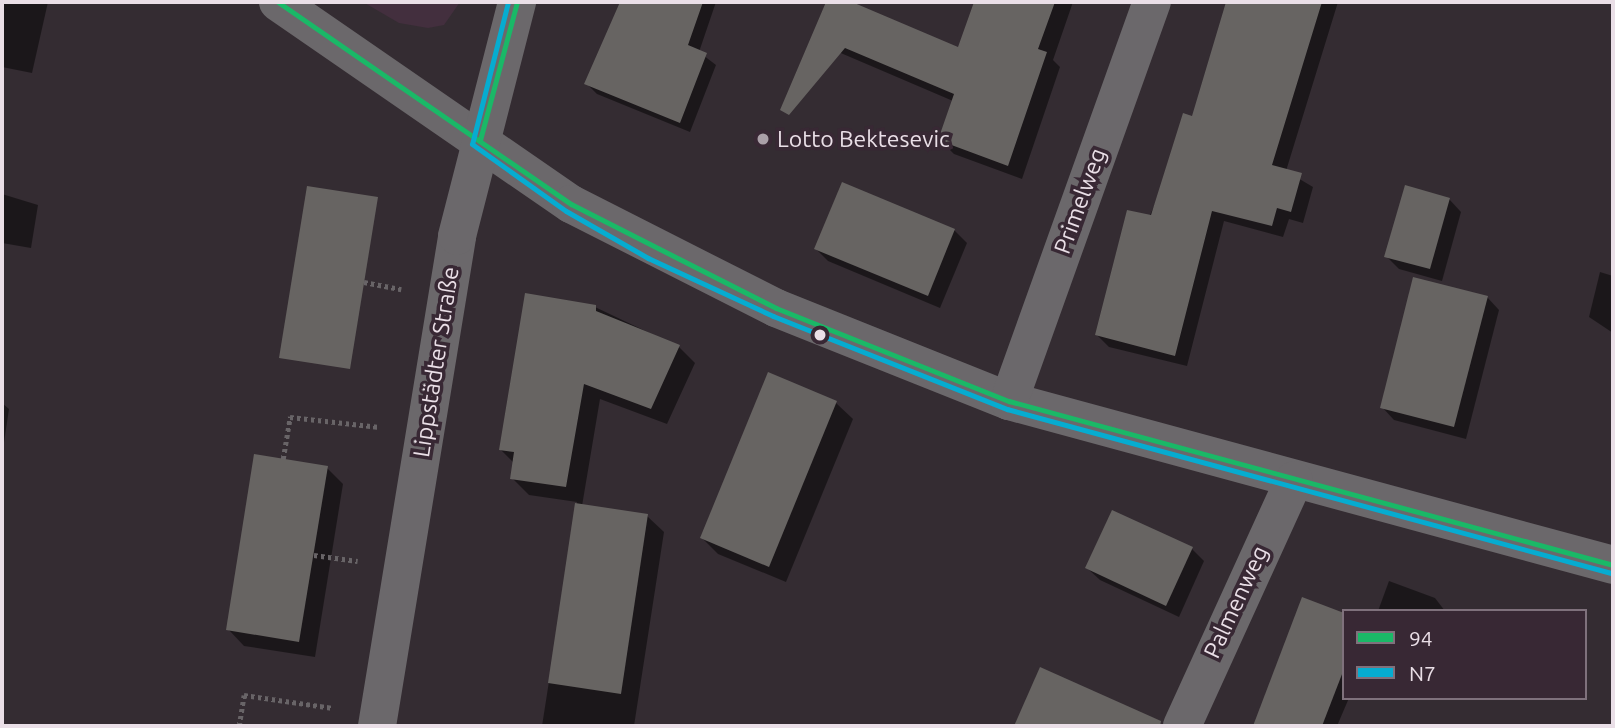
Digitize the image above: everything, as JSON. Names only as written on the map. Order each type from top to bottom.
[{"type":"street","points":[[278,2],[571,204],[663,256],[1009,401],[1613,565]]},
{"type":"street","name":"Lippstädter Straße","points":[[378,720],[457,236],[517,2]]},
{"type":"street","name":"Primelweg","points":[[1009,401],[1152,2]]},
{"type":"street","name":"Palmenweg","points":[[1182,726],[1294,480]]},
{"type":"path","points":[[283,459],[289,417],[425,432]]},
{"type":"path","points":[[239,726],[244,695],[378,720]]},
{"type":"shaded area","points":[[363,2],[460,2],[444,25],[428,28],[399,23]]},
{"type":"building","points":[[620,2],[703,2],[688,45],[707,53],[680,123],[584,84]]},
{"type":"building","points":[[826,2],[852,2],[958,47],[974,2],[1055,2],[1038,49],[1047,52],[1008,166],[938,140],[954,94],[845,48],[789,115],[780,110]]},
{"type":"building","points":[[1226,2],[1322,2],[1272,165],[1302,173],[1291,212],[1277,208],[1272,226],[1212,211],[1175,356],[1095,335],[1127,210],[1151,215],[1183,113],[1192,116]]},
{"type":"building","points":[[842,182],[955,229],[928,296],[814,249]]},
{"type":"building","points":[[1405,185],[1450,198],[1430,269],[1384,257]]},
{"type":"building","points":[[307,186],[378,197],[350,369],[279,358]]},
{"type":"building","points":[[1413,277],[1488,296],[1454,427],[1380,408]]},
{"type":"building","points":[[525,293],[596,305],[596,311],[680,345],[651,409],[584,384],[566,487],[510,479],[514,452],[499,450]]},
{"type":"building","points":[[768,372],[837,401],[769,567],[700,538]]},
{"type":"building","points":[[254,454],[328,466],[299,642],[226,630]]},
{"type":"building","points":[[575,503],[648,514],[621,694],[548,683]]},
{"type":"building","points":[[1112,510],[1193,547],[1166,606],[1085,568]]},
{"type":"building","points":[[1302,597],[1342,612],[1342,674],[1322,726],[1253,726]]},
{"type":"building","points":[[1040,667],[1161,721],[1160,726],[1014,726]]},
{"type":"transit line","name":"94","points":[[278,2],[571,204],[776,308],[1009,401],[1613,565]]},
{"type":"transit line","name":"N7","points":[[508,2],[472,144],[566,211],[648,258],[773,316],[1007,409],[1611,573]]},
{"type":"transit line","name":"94","points":[[480,140],[517,2]]},
{"type":"place","name":"Lotto Bektesevic","points":[[763,139]]}]
